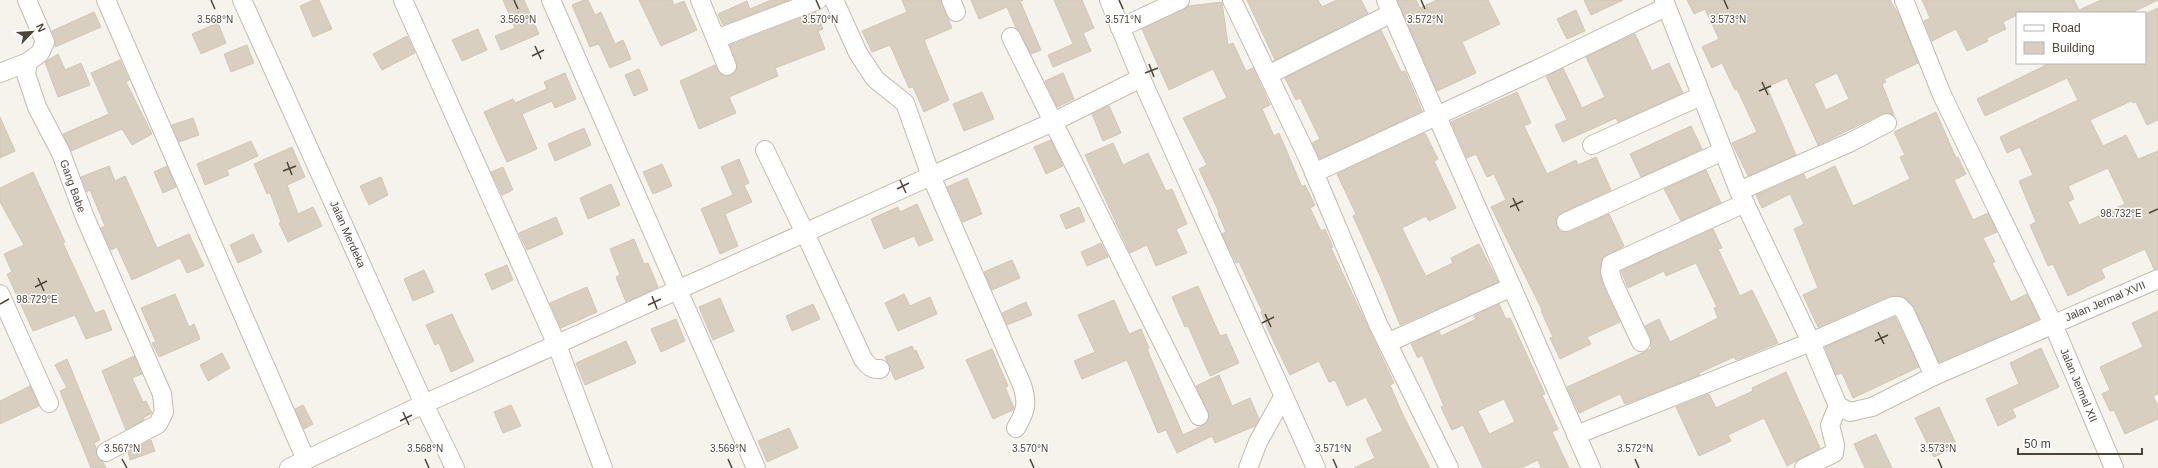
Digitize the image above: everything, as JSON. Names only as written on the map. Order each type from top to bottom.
[{"type":"street","points":[[0,73],[28,62],[40,53],[45,42],[27,0]]},
{"type":"street","points":[[106,0],[306,460]]},
{"type":"street","name":"Jalan Merdeka","points":[[242,0],[424,404],[455,468]]},
{"type":"street","points":[[403,0],[557,345],[603,468]]},
{"type":"street","points":[[551,0],[756,468]]},
{"type":"street","points":[[700,0],[727,66]]},
{"type":"street","points":[[716,39],[818,0]]},
{"type":"street","points":[[834,0],[858,53],[875,79],[904,103],[931,176],[1022,385],[1026,398],[1024,414],[1016,428]]},
{"type":"street","points":[[1109,0],[1141,78],[1316,468]]},
{"type":"street","points":[[1120,28],[1180,0]]},
{"type":"street","points":[[1232,0],[1314,173],[1387,343],[1449,468]]},
{"type":"street","name":"Jalan Jermal XII","points":[[1904,0],[1942,95],[2053,324],[2114,468]]},
{"type":"street","points":[[1314,173],[1437,114],[1544,66],[1665,2],[1742,197],[1811,342],[1838,406],[1830,425],[1835,445],[1834,453],[1804,468]]},
{"type":"street","points":[[1268,75],[1389,7],[1437,114],[1590,468]]},
{"type":"street","points":[[1011,37],[1199,416]]},
{"type":"street","name":"Gang Babe","points":[[28,62],[26,74],[37,107],[61,153],[84,215],[155,376],[163,403],[164,412],[158,424],[106,452]]},
{"type":"street","points":[[289,468],[424,404],[1053,122],[1141,78]]},
{"type":"street","points":[[1592,145],[1701,96]]},
{"type":"street","points":[[1641,342],[1613,282],[1610,272],[1611,264],[1887,123]]},
{"type":"street","points":[[765,150],[863,359],[869,367],[874,370],[880,369]]},
{"type":"street","points":[[1566,222],[1723,151]]},
{"type":"street","name":"Jalan Jermal XVII","points":[[1838,406],[1850,412],[1861,410],[1934,376],[2158,279]]},
{"type":"street","points":[[1387,343],[1512,287]]},
{"type":"street","points":[[0,294],[49,403]]},
{"type":"street","points":[[1576,435],[1811,342],[1889,307],[1899,306],[1905,312],[1934,376]]},
{"type":"street","points":[[1248,468],[1258,442],[1283,397]]},
{"type":"building","points":[[314,0],[319,0],[332,29],[313,37],[300,6]]},
{"type":"building","points":[[503,0],[524,0],[539,34],[501,50],[495,36],[515,28]]},
{"type":"building","points":[[588,0],[595,15],[601,12],[615,44],[623,40],[631,59],[610,68],[599,44],[590,47],[572,5]]},
{"type":"building","points":[[639,0],[672,0],[674,5],[684,1],[697,30],[661,46]]},
{"type":"building","points":[[771,0],[789,0],[723,25],[718,14],[747,1],[750,9]]},
{"type":"building","points":[[902,0],[941,0],[952,28],[924,40],[949,100],[924,112],[913,87],[909,88],[890,45],[872,52],[862,31],[907,12]]},
{"type":"building","points":[[971,0],[1023,0],[1020,1],[1041,50],[1031,54],[1020,32],[1016,28],[1007,7],[979,19]]},
{"type":"building","points":[[1054,0],[1082,0],[1094,28],[1083,33],[1091,51],[1053,67],[1048,55],[1073,44]]},
{"type":"building","points":[[1247,0],[1318,0],[1322,7],[1337,0],[1361,0],[1368,13],[1275,60]]},
{"type":"building","points":[[1397,0],[1416,0],[1420,8],[1437,0],[1488,0],[1500,24],[1462,42],[1476,73],[1437,91]]},
{"type":"building","points":[[1584,0],[1623,0],[1591,15]]},
{"type":"building","points":[[1687,0],[1890,0],[1900,17],[1918,63],[1884,79],[1886,82],[1882,84],[1894,115],[1888,113],[1882,114],[1818,145],[1787,78],[1767,87],[1796,155],[1748,176],[1732,143],[1757,132],[1737,89],[1735,90],[1722,63],[1712,68],[1702,47],[1719,39],[1705,9],[1694,14]],"holes":[[[1837,73],[1849,99],[1826,110],[1814,84]]]},
{"type":"building","points":[[1922,0],[2074,0],[2079,10],[2101,0],[2158,0],[2133,12],[2016,12],[2016,16],[2003,22],[2006,29],[1987,38],[1988,41],[1967,51],[1956,29],[1932,41],[1924,21],[1930,18]]},
{"type":"building","points":[[1222,2],[1228,45],[1233,43],[1246,71],[1253,68],[1270,105],[1262,109],[1274,136],[1279,133],[1302,187],[1305,185],[1315,205],[1310,208],[1321,231],[1325,229],[1333,247],[1331,248],[1394,383],[1390,385],[1403,415],[1430,468],[1354,468],[1375,458],[1366,439],[1383,431],[1366,397],[1347,406],[1335,380],[1329,382],[1319,361],[1290,375],[1269,332],[1261,312],[1262,311],[1239,262],[1236,263],[1222,234],[1226,232],[1218,213],[1219,212],[1199,169],[1207,165],[1183,118],[1227,98],[1213,69],[1169,90],[1142,29],[1188,6]]},
{"type":"building","points":[[2158,8],[2158,120],[2147,125],[2136,102],[2133,103],[2131,101],[2090,120],[2103,146],[2126,135],[2138,159],[2158,151],[2158,269],[2154,269],[2145,249],[2101,269],[2105,278],[2068,296],[2053,264],[2048,266],[2030,225],[2036,222],[2019,181],[2033,175],[2020,147],[2007,153],[2000,137],[2078,100],[2067,78],[1985,116],[1977,99],[2048,64],[2146,64],[2146,14]],"holes":[[[2108,168],[2125,204],[2079,225],[2068,202],[2074,199],[2068,186]]]},
{"type":"building","points":[[1576,10],[1585,31],[1567,39],[1557,19]]},
{"type":"building","points":[[94,12],[101,27],[55,47],[55,38],[52,31]]},
{"type":"building","points":[[816,12],[823,29],[818,31],[825,49],[775,68],[778,76],[729,97],[736,113],[699,129],[680,81],[715,65],[721,74],[731,76],[737,67],[730,45]]},
{"type":"building","points":[[218,23],[226,43],[201,54],[192,34]]},
{"type":"building","points":[[478,29],[487,50],[462,61],[452,40]]},
{"type":"building","points":[[1381,30],[1401,72],[1405,71],[1422,111],[1320,159],[1312,143],[1320,139],[1300,98],[1296,100],[1285,78]]},
{"type":"building","points":[[1635,34],[1652,71],[1669,63],[1683,93],[1618,122],[1616,118],[1563,142],[1555,125],[1567,120],[1546,76],[1563,68],[1582,108],[1605,97],[1586,57]]},
{"type":"building","points":[[407,36],[415,53],[382,70],[373,54]]},
{"type":"building","points":[[247,45],[254,63],[231,72],[224,54]]},
{"type":"building","points":[[58,54],[65,70],[81,63],[90,85],[58,97],[45,62]]},
{"type":"building","points":[[120,60],[129,80],[126,82],[152,134],[132,145],[122,129],[71,151],[63,134],[109,114],[91,73]]},
{"type":"building","points":[[639,69],[648,90],[634,96],[625,75]]},
{"type":"building","points":[[565,73],[576,99],[555,108],[552,101],[522,114],[537,149],[507,162],[484,112],[513,99],[515,103],[547,89],[544,82]]},
{"type":"building","points":[[1063,73],[1074,99],[1057,107],[1045,81]]},
{"type":"building","points":[[982,92],[994,119],[964,131],[953,104]]},
{"type":"building","points":[[1517,92],[1531,123],[1524,126],[1547,174],[1576,160],[1578,165],[1596,157],[1611,190],[1561,213],[1556,221],[1557,227],[1560,231],[1570,232],[1609,214],[1624,246],[1603,258],[1600,271],[1603,286],[1620,322],[1587,337],[1591,344],[1560,359],[1550,338],[1553,337],[1541,311],[1542,310],[1491,207],[1506,200],[1494,174],[1487,177],[1476,154],[1467,158],[1451,122]]},
{"type":"building","points":[[1109,106],[1121,133],[1103,141],[1092,114]]},
{"type":"building","points":[[1936,112],[1956,158],[1958,157],[1966,174],[1954,180],[1973,220],[1988,213],[1997,232],[1983,238],[1995,262],[1992,263],[2011,302],[2027,294],[2039,319],[1939,362],[1914,307],[1906,299],[1900,296],[1889,296],[1818,327],[1803,295],[1818,288],[1794,229],[1804,224],[1790,194],[1762,208],[1756,195],[1804,174],[1806,180],[1835,166],[1853,206],[1910,179],[1900,157],[1905,155],[1894,132]]},
{"type":"building","points":[[0,117],[15,151],[0,158]]},
{"type":"building","points":[[193,118],[199,135],[179,142],[172,125]]},
{"type":"building","points":[[1691,126],[1702,149],[1641,177],[1630,154]]},
{"type":"building","points":[[584,128],[591,145],[555,161],[548,144]]},
{"type":"building","points":[[1425,133],[1438,159],[1434,161],[1456,208],[1429,221],[1426,216],[1402,228],[1418,261],[1426,276],[1453,263],[1451,258],[1479,244],[1498,282],[1400,325],[1353,216],[1356,214],[1337,174]]},
{"type":"building","points":[[1051,140],[1063,166],[1046,174],[1034,147]]},
{"type":"building","points":[[251,141],[258,156],[227,170],[229,175],[205,185],[197,164]]},
{"type":"building","points":[[1113,143],[1123,165],[1148,153],[1166,191],[1172,189],[1187,224],[1176,229],[1187,253],[1156,266],[1147,245],[1130,253],[1085,155]]},
{"type":"building","points":[[292,147],[305,177],[287,185],[298,214],[313,207],[322,226],[288,242],[279,223],[281,222],[270,193],[267,194],[254,164]]},
{"type":"building","points":[[739,159],[749,183],[744,185],[752,202],[725,214],[738,246],[720,254],[701,209],[733,195],[721,167]]},
{"type":"building","points":[[662,164],[672,186],[653,194],[643,172]]},
{"type":"building","points":[[109,166],[115,181],[125,176],[157,248],[189,234],[204,266],[187,273],[180,258],[132,280],[117,247],[111,250],[101,228],[105,226],[90,190],[87,192],[81,177]]},
{"type":"building","points":[[167,166],[176,187],[163,193],[154,172]]},
{"type":"building","points":[[503,167],[513,190],[502,195],[491,172]]},
{"type":"building","points":[[1706,170],[1721,203],[1681,221],[1664,189]]},
{"type":"building","points":[[33,172],[95,313],[104,310],[112,330],[86,339],[75,315],[33,331],[7,274],[12,272],[4,254],[24,245],[0,202],[0,188]]},
{"type":"building","points":[[381,177],[388,195],[369,205],[360,186]]},
{"type":"building","points":[[967,178],[982,214],[963,222],[947,187]]},
{"type":"building","points":[[611,184],[620,205],[588,219],[580,198]]},
{"type":"building","points":[[917,204],[933,240],[919,246],[914,236],[884,249],[871,219],[898,207],[900,212]]},
{"type":"building","points":[[1079,207],[1085,221],[1066,229],[1060,215]]},
{"type":"building","points":[[556,217],[563,234],[527,250],[519,233]]},
{"type":"building","points":[[1713,229],[1722,248],[1718,249],[1740,296],[1752,290],[1778,343],[1736,360],[1734,357],[1699,373],[1700,375],[1625,404],[1620,394],[1579,413],[1567,387],[1651,349],[1651,338],[1645,326],[1659,319],[1670,342],[1718,318],[1714,308],[1717,307],[1696,263],[1666,276],[1664,271],[1628,288],[1621,271]]},
{"type":"building","points":[[253,234],[262,252],[238,263],[230,245]]},
{"type":"building","points":[[634,239],[644,264],[648,263],[658,287],[626,302],[616,277],[620,275],[610,249]]},
{"type":"building","points":[[1101,243],[1108,257],[1087,266],[1081,252]]},
{"type":"building","points":[[1012,260],[1020,278],[992,290],[984,272]]},
{"type":"building","points":[[507,265],[513,280],[492,290],[485,274]]},
{"type":"building","points":[[424,270],[434,292],[413,301],[404,279]]},
{"type":"building","points":[[1198,286],[1220,336],[1226,334],[1239,363],[1210,376],[1188,326],[1185,327],[1172,297]]},
{"type":"building","points":[[587,287],[597,312],[561,328],[550,303]]},
{"type":"building","points":[[175,294],[189,327],[194,324],[200,339],[159,357],[152,343],[156,342],[141,308]]},
{"type":"building","points":[[904,294],[910,306],[930,297],[937,314],[898,331],[885,303]]},
{"type":"building","points":[[720,298],[734,331],[713,340],[699,307]]},
{"type":"building","points":[[1114,300],[1129,334],[1141,329],[1149,348],[1147,349],[1183,435],[1204,425],[1209,417],[1196,386],[1219,375],[1232,406],[1250,398],[1259,419],[1255,426],[1215,443],[1212,436],[1177,453],[1166,430],[1158,433],[1127,360],[1082,379],[1074,361],[1095,352],[1078,315]]},
{"type":"building","points":[[1026,302],[1032,315],[1007,325],[1002,313]]},
{"type":"building","points":[[813,304],[820,319],[792,331],[786,316]]},
{"type":"building","points":[[1499,304],[1506,319],[1510,318],[1545,394],[1542,395],[1558,429],[1552,432],[1569,468],[1541,468],[1538,460],[1521,468],[1483,468],[1463,425],[1452,430],[1441,407],[1444,406],[1422,355],[1418,358],[1411,344],[1439,331],[1441,336],[1476,319],[1474,316]],"holes":[[[1504,399],[1515,422],[1489,434],[1478,411]]]},
{"type":"building","points":[[2158,311],[2158,394],[2153,396],[2158,406],[2158,419],[2125,434],[2114,410],[2110,411],[2102,394],[2110,390],[2100,367],[2143,347],[2132,323]]},
{"type":"building","points":[[452,314],[474,361],[451,372],[439,343],[435,345],[426,325]]},
{"type":"building","points":[[1895,317],[1919,367],[1853,398],[1842,373],[1836,375],[1825,347]]},
{"type":"building","points":[[676,319],[685,341],[661,352],[651,329]]},
{"type":"building","points":[[626,341],[636,363],[585,385],[576,363]]},
{"type":"building","points":[[912,346],[914,351],[916,350],[924,368],[895,380],[885,357]]},
{"type":"building","points":[[2041,348],[2059,387],[2012,409],[2016,417],[1998,426],[1986,399],[2019,384],[2010,363]]},
{"type":"building","points":[[992,349],[1008,386],[1005,387],[1014,408],[1013,410],[993,419],[966,360]]},
{"type":"building","points":[[222,353],[230,368],[208,381],[200,365]]},
{"type":"building","points":[[134,356],[142,374],[132,378],[143,402],[146,401],[152,413],[143,418],[144,420],[126,430],[102,371]]},
{"type":"building","points":[[67,359],[100,440],[94,443],[97,457],[103,462],[106,468],[91,468],[60,391],[67,388],[55,365]]},
{"type":"building","points":[[1786,372],[1820,448],[1787,466],[1764,418],[1728,435],[1731,441],[1699,456],[1676,407],[1709,394],[1716,408],[1753,391],[1752,388]]},
{"type":"building","points":[[30,386],[39,406],[0,424],[0,401]]},
{"type":"building","points":[[303,405],[313,424],[304,429],[295,409]]},
{"type":"building","points":[[511,405],[521,426],[503,433],[494,412]]},
{"type":"building","points":[[1939,407],[1957,446],[1934,457],[1915,418]]},
{"type":"building","points":[[789,428],[798,448],[767,462],[758,441]]},
{"type":"building","points":[[1876,434],[1892,468],[1865,468],[1854,444]]},
{"type":"building","points":[[151,440],[155,451],[130,460],[128,452]]}]
